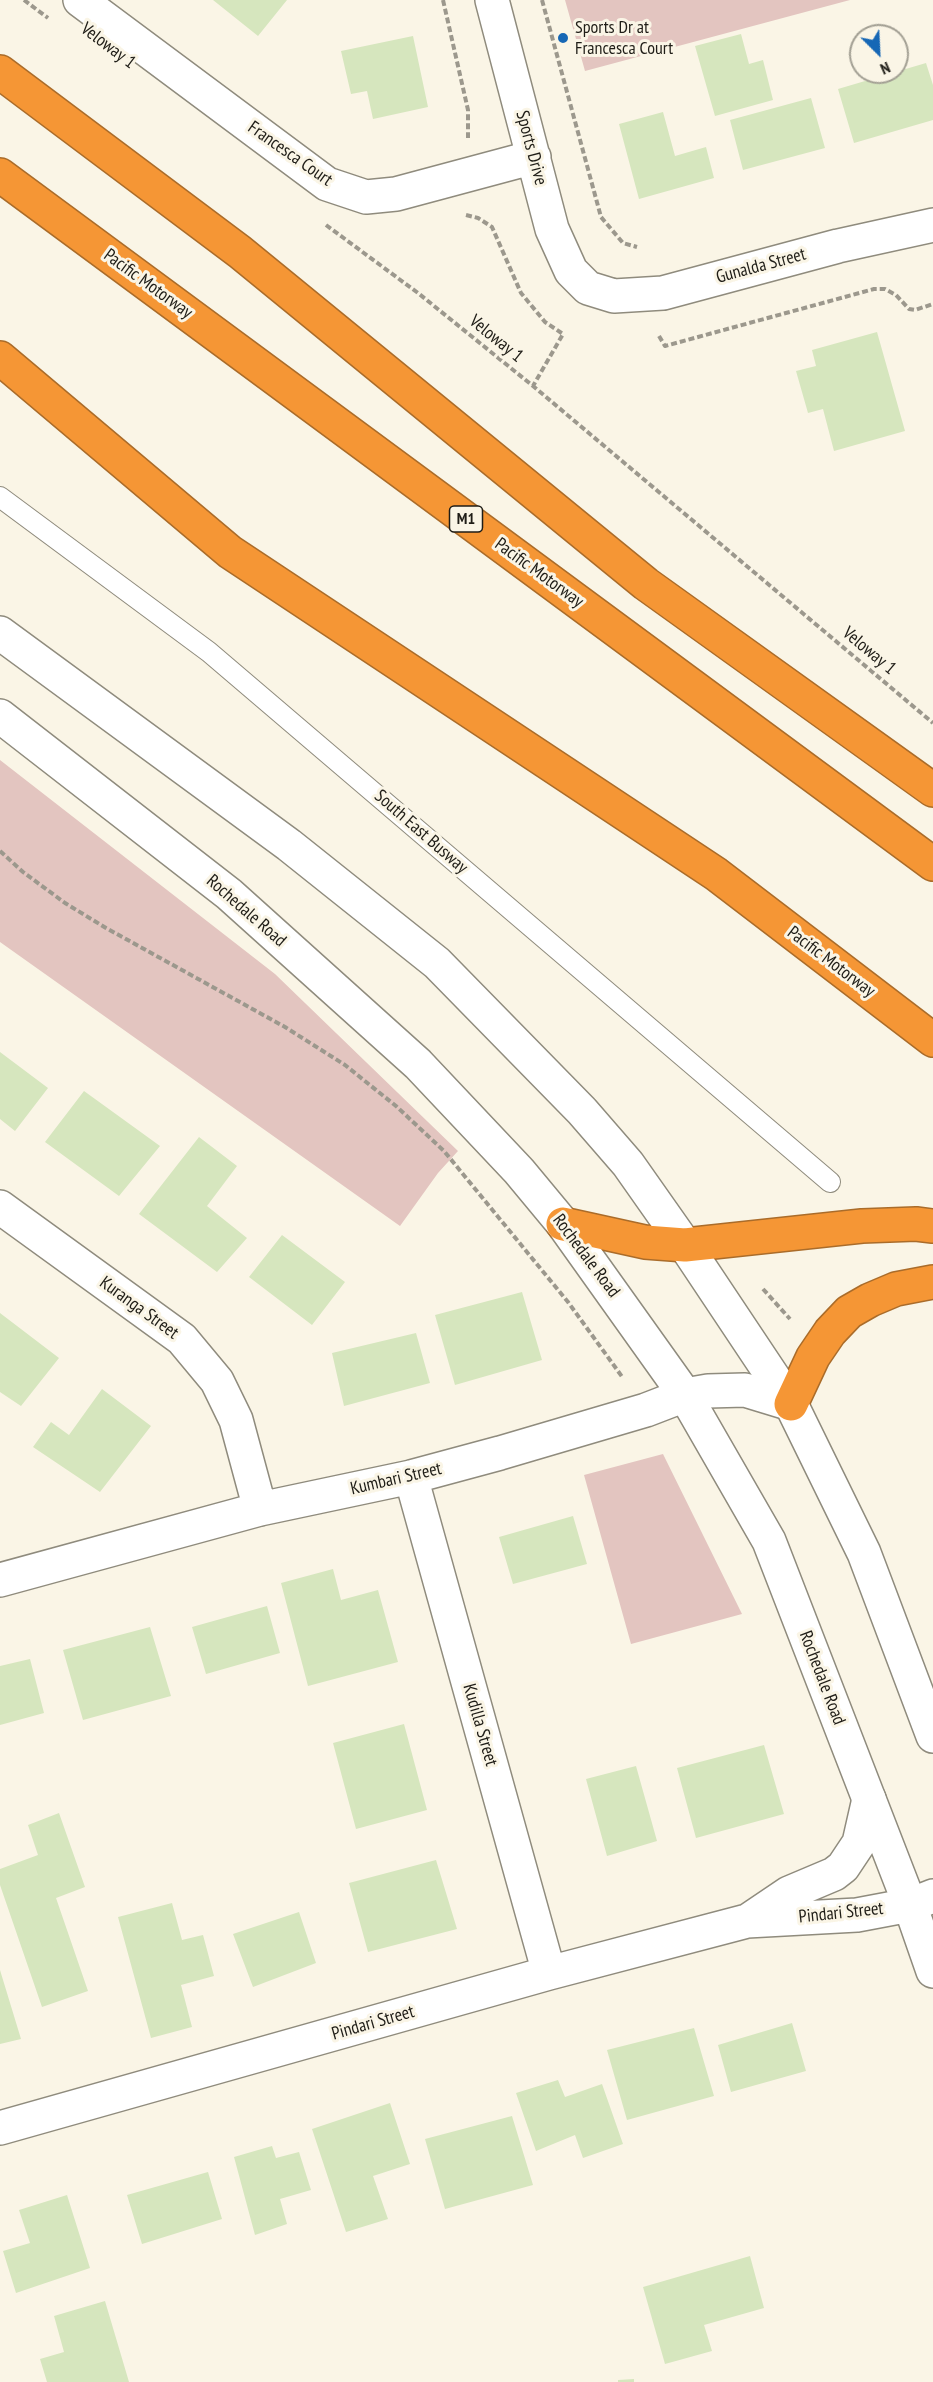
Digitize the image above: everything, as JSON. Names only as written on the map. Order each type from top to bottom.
[{"type":"highway","points":[[0,72],[240,252],[646,584],[933,790]]},
{"type":"highway","name":"Pacific Motorway","points":[[0,175],[933,864]]},
{"type":"highway","name":"Pacific Motorway","points":[[0,358],[230,552],[716,874],[933,1040]]},
{"type":"highway","points":[[563,1224],[645,1242],[685,1245],[862,1226],[916,1224],[933,1226]]},
{"type":"highway","points":[[791,1404],[813,1357],[830,1332],[849,1312],[896,1289],[933,1282]]},
{"type":"street","name":"Francesca Court","points":[[80,0],[327,184],[366,197],[396,194],[534,157]]},
{"type":"street","name":"Sports Drive","points":[[492,0],[552,229],[572,271],[588,288]]},
{"type":"street","name":"Gunalda Street","points":[[588,288],[614,296],[663,292],[838,246],[931,232]]},
{"type":"street","points":[[0,633],[289,845],[436,963],[582,1111],[628,1164],[791,1404],[864,1552],[933,1736]]},
{"type":"street","name":"Rochedale Road","points":[[0,716],[229,894],[418,1064],[519,1171],[563,1224],[685,1395],[769,1541],[869,1798],[921,1900],[933,1971]]},
{"type":"street","name":"Kuranga Street","points":[[0,1207],[182,1339],[217,1381],[236,1419],[260,1509]]},
{"type":"street","name":"Kumbari Street","points":[[0,1580],[260,1509],[411,1477],[626,1416],[685,1395],[708,1391],[745,1390],[791,1404]]},
{"type":"street","name":"Kudilla Street","points":[[411,1477],[549,1973]]},
{"type":"street","name":"Pindari Street","points":[[747,1921],[789,1893],[834,1874],[843,1867],[859,1843],[869,1798]]},
{"type":"street","name":"Pindari Street","points":[[0,2128],[549,1973],[747,1921],[857,1915],[921,1900]]},
{"type":"lane","name":"South East Busway","points":[[0,497],[209,652],[830,1182]]},
{"type":"path","points":[[24,0],[52,21]]},
{"type":"path","points":[[442,0],[468,110],[468,144]]},
{"type":"path","points":[[542,0],[600,217],[623,243],[637,247]]},
{"type":"path","points":[[462,214],[478,218],[492,227],[521,293],[545,322],[563,334],[533,386]]},
{"type":"path","name":"Veloway 1","points":[[321,221],[418,293],[533,386],[933,723]]},
{"type":"path","points":[[659,336],[665,346],[874,289],[885,289],[896,295],[909,309],[915,310],[933,304]]},
{"type":"path","points":[[0,851],[23,872],[65,903],[285,1028],[345,1065],[396,1106],[444,1151],[568,1302],[624,1380]]},
{"type":"path","points":[[764,1289],[790,1319]]},
{"type":"shaded area","points":[[565,0],[850,0],[585,71]]},
{"type":"shaded area","points":[[0,760],[275,974],[458,1151],[438,1173],[400,1226],[0,942]]},
{"type":"shaded area","points":[[663,1454],[742,1614],[631,1644],[584,1475]]},
{"type":"building","points":[[213,0],[287,0],[258,36]]},
{"type":"building","points":[[741,34],[749,64],[763,60],[773,100],[715,116],[695,46]]},
{"type":"building","points":[[413,36],[428,107],[373,119],[367,91],[351,94],[341,51]]},
{"type":"building","points":[[926,63],[933,85],[933,120],[854,143],[838,89],[855,84],[909,84],[909,68]]},
{"type":"building","points":[[811,98],[825,148],[743,170],[730,120]]},
{"type":"building","points":[[663,112],[675,156],[706,147],[714,178],[639,199],[619,124]]},
{"type":"building","points":[[877,332],[905,431],[834,451],[823,409],[808,413],[796,371],[816,366],[812,350]]},
{"type":"building","points":[[0,1052],[48,1088],[15,1131],[0,1119]]},
{"type":"building","points":[[84,1091],[160,1146],[119,1196],[45,1142]]},
{"type":"building","points":[[199,1137],[237,1166],[207,1206],[247,1238],[217,1272],[139,1214]]},
{"type":"building","points":[[282,1235],[345,1282],[312,1325],[249,1277]]},
{"type":"building","points":[[522,1292],[542,1360],[455,1385],[435,1315]]},
{"type":"building","points":[[0,1313],[59,1358],[21,1406],[0,1392]]},
{"type":"building","points":[[416,1333],[430,1383],[344,1406],[332,1353]]},
{"type":"building","points":[[102,1389],[151,1426],[100,1492],[33,1447],[51,1422],[69,1435]]},
{"type":"building","points":[[573,1516],[587,1564],[513,1584],[499,1537]]},
{"type":"building","points":[[333,1569],[341,1600],[378,1590],[398,1662],[308,1686],[281,1583]]},
{"type":"building","points":[[267,1606],[280,1653],[206,1674],[192,1627]]},
{"type":"building","points":[[150,1627],[171,1696],[83,1720],[63,1650]]},
{"type":"building","points":[[30,1659],[44,1713],[0,1725],[0,1666]]},
{"type":"building","points":[[404,1724],[427,1810],[356,1829],[333,1743]]},
{"type":"building","points":[[764,1745],[784,1814],[696,1838],[677,1768]]},
{"type":"building","points":[[636,1766],[657,1841],[607,1856],[586,1779]]},
{"type":"building","points":[[59,1813],[85,1887],[56,1898],[88,1991],[42,2007],[0,1885],[0,1869],[38,1855],[28,1825]]},
{"type":"building","points":[[436,1860],[457,1929],[368,1952],[349,1883]]},
{"type":"building","points":[[172,1903],[182,1940],[203,1935],[214,1976],[181,1985],[192,2027],[151,2038],[118,1917]]},
{"type":"building","points":[[299,1912],[316,1963],[253,1987],[233,1934]]},
{"type":"building","points":[[0,1970],[21,2039],[0,2044]]},
{"type":"building","points":[[792,2023],[806,2071],[731,2092],[718,2045]]},
{"type":"building","points":[[694,2028],[714,2096],[627,2120],[607,2050]]},
{"type":"building","points":[[558,2080],[565,2097],[602,2084],[623,2144],[583,2158],[575,2135],[536,2151],[516,2093]]},
{"type":"building","points":[[390,2103],[410,2164],[373,2176],[388,2219],[346,2232],[312,2129]]},
{"type":"building","points":[[512,2116],[533,2185],[445,2209],[425,2139]]},
{"type":"building","points":[[272,2146],[276,2158],[299,2152],[311,2190],[280,2199],[287,2224],[255,2235],[234,2157]]},
{"type":"building","points":[[208,2172],[222,2219],[142,2244],[127,2195]]},
{"type":"building","points":[[67,2195],[90,2268],[16,2293],[3,2251],[30,2243],[19,2210]]},
{"type":"building","points":[[750,2256],[764,2308],[704,2325],[712,2351],[665,2364],[643,2287]]},
{"type":"building","points":[[105,2301],[129,2382],[47,2382],[40,2359],[64,2352],[54,2316]]},
{"type":"building","points":[[634,2379],[634,2382],[618,2382],[618,2380]]},
{"type":"place","name":"Sports Dr at Francesca Court","points":[[563,38]]}]
